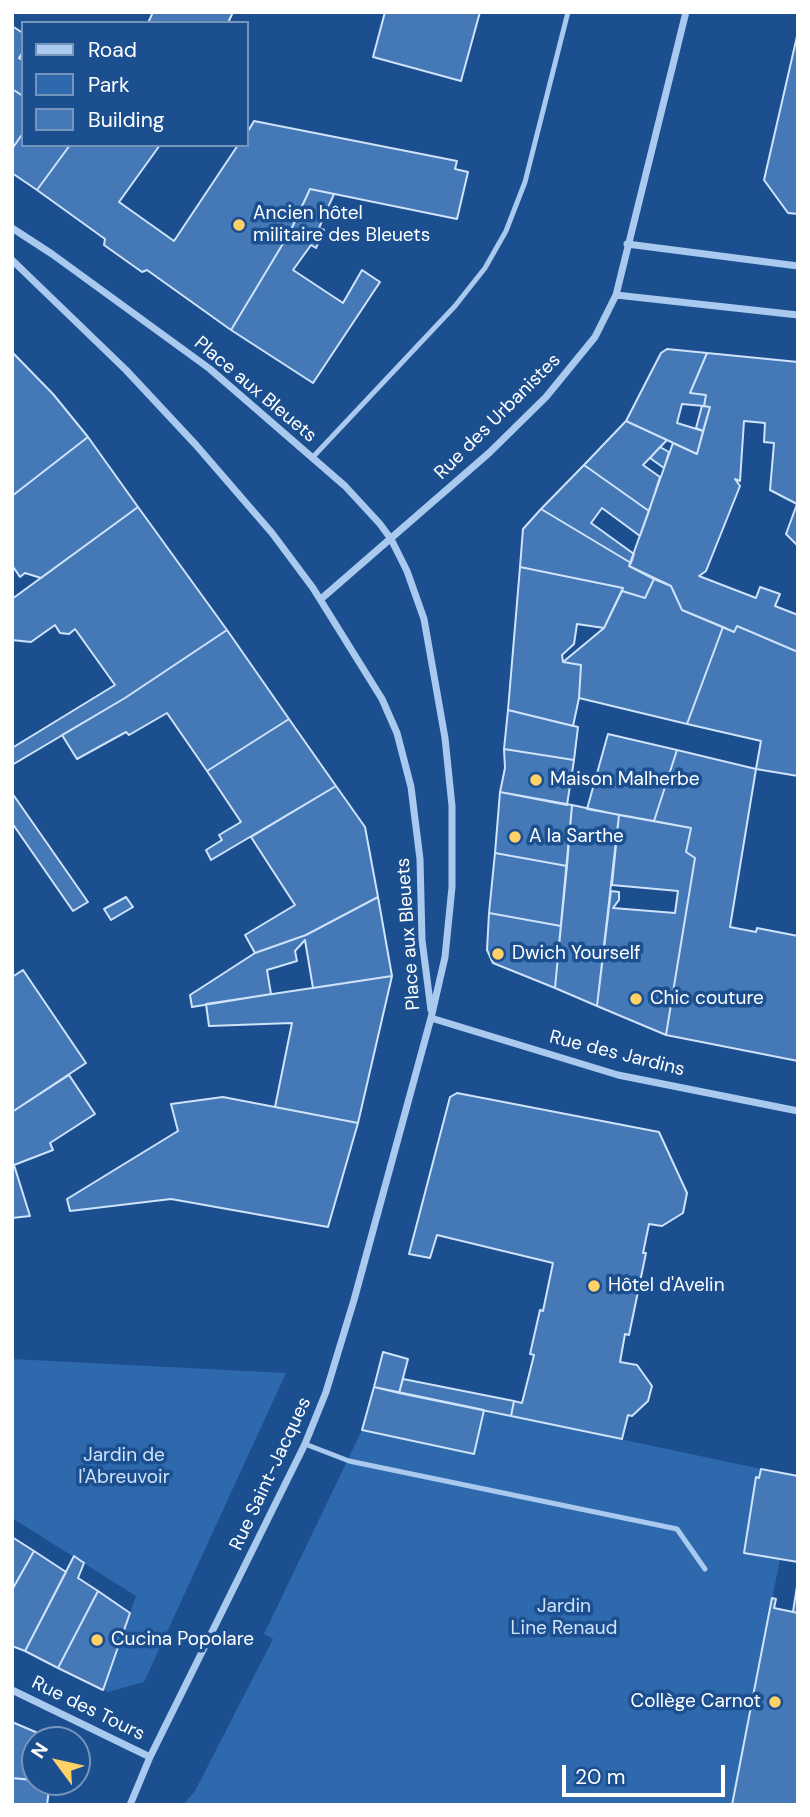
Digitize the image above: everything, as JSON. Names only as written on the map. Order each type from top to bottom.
[{"type":"street","name":"Rue des Urbanistes","points":[[321,599],[489,453],[547,397],[596,337],[616,295],[685,12]]},
{"type":"street","name":"Place aux Bleuets","points":[[12,228],[210,369],[361,502],[391,539],[407,571],[428,636],[445,738],[452,806],[450,920],[446,957],[432,1018]]},
{"type":"street","points":[[627,244],[798,266]]},
{"type":"street","name":"Place aux Bleuets","points":[[12,260],[126,370],[196,445],[272,533],[321,599],[382,699],[406,761],[419,859],[422,940],[432,1018]]},
{"type":"street","points":[[616,295],[798,315]]},
{"type":"street","name":"Rue des Jardins","points":[[432,1018],[618,1075],[798,1111]]},
{"type":"street","name":"Rue Saint-Jacques","points":[[130,1805],[149,1757],[305,1444],[326,1392],[432,1018]]},
{"type":"street","name":"Rue des Tours","points":[[12,1690],[149,1757]]},
{"type":"lane","points":[[312,458],[455,306],[485,268],[506,231],[525,182],[568,12]]},
{"type":"lane","points":[[305,1444],[349,1461],[677,1529],[705,1569]]},
{"type":"green space","name":"Jardin de l'Abreuvoir","points":[[12,1359],[286,1373],[144,1682],[108,1692],[103,1690],[136,1596],[12,1518]]},
{"type":"green space","name":"Jardin Line Renaud","points":[[484,1410],[761,1469],[759,1478],[756,1478],[744,1552],[780,1559],[732,1805],[183,1805],[195,1791],[273,1639],[264,1634],[362,1430],[474,1454]]},
{"type":"building","points":[[153,12],[233,12],[229,21],[149,21]]},
{"type":"building","points":[[385,12],[480,12],[461,81],[373,57]]},
{"type":"building","points":[[12,26],[21,32],[21,95],[12,89]]},
{"type":"building","points":[[798,32],[798,214],[788,213],[764,180]]},
{"type":"building","points":[[12,89],[21,95],[21,136],[12,149]]},
{"type":"building","name":"Ancien hôtel militaire des Bleuets","points":[[254,121],[457,161],[455,169],[468,172],[457,219],[310,189],[290,232],[231,330],[147,270],[142,272],[104,245],[105,239],[37,190],[69,147],[159,147],[119,202],[174,241],[237,147],[248,147],[248,131]]},
{"type":"building","points":[[21,136],[21,147],[69,147],[37,190],[12,173],[12,149]]},
{"type":"building","points":[[310,189],[334,194],[319,228],[324,230],[316,248],[311,245],[293,270],[343,303],[362,270],[380,282],[313,383],[231,330],[290,232]]},
{"type":"building","points":[[667,349],[707,353],[690,393],[706,395],[704,406],[682,404],[677,423],[703,431],[697,454],[626,421],[661,353]]},
{"type":"building","points":[[12,352],[53,394],[88,437],[12,496]]},
{"type":"building","points":[[707,353],[798,362],[797,504],[770,490],[774,443],[764,442],[765,423],[744,421],[740,481],[735,479],[740,486],[706,571],[699,576],[756,598],[760,587],[780,594],[775,606],[798,615],[798,652],[737,626],[734,632],[682,610],[671,586],[629,566],[673,443],[697,454],[710,407],[704,406],[706,395],[690,393]]},
{"type":"building","points":[[702,406],[710,407],[703,431],[696,428]]},
{"type":"building","points":[[626,421],[667,440],[643,465],[660,477],[649,511],[584,465]]},
{"type":"building","points":[[88,437],[138,507],[41,578],[25,573],[20,577],[12,565],[12,496]]},
{"type":"building","points":[[660,447],[669,452],[664,468],[650,458]]},
{"type":"building","points":[[584,465],[649,511],[640,536],[602,508],[591,523],[634,554],[631,563],[541,509]]},
{"type":"building","points":[[798,493],[798,546],[786,534],[797,504]]},
{"type":"building","points":[[138,507],[227,630],[125,698],[12,765],[12,748],[115,685],[75,629],[69,634],[60,633],[55,625],[31,642],[12,640],[12,599]]},
{"type":"building","points":[[541,509],[631,563],[629,566],[654,579],[645,598],[622,591],[623,588],[520,567],[523,529]]},
{"type":"building","points":[[520,567],[623,588],[604,628],[577,624],[574,644],[562,655],[563,662],[581,665],[579,698],[573,726],[508,710]]},
{"type":"building","points":[[654,579],[671,586],[682,610],[723,627],[687,724],[579,698],[581,665],[563,662],[604,628],[622,591],[645,598]]},
{"type":"building","points":[[737,626],[798,652],[798,776],[756,769],[761,741],[687,724],[723,627],[734,632]]},
{"type":"building","points":[[227,630],[289,719],[207,771],[167,713],[129,735],[126,732],[77,759],[62,735],[125,698]]},
{"type":"building","points":[[508,710],[578,727],[574,760],[504,749]]},
{"type":"building","points":[[289,719],[336,786],[211,860],[206,850],[222,840],[219,835],[241,822],[207,771]]},
{"type":"building","points":[[608,734],[677,750],[654,821],[587,809]]},
{"type":"building","name":"Maison Malherbe","points":[[504,749],[574,760],[567,805],[500,792],[505,768]]},
{"type":"building","points":[[677,750],[756,769],[730,927],[756,932],[757,928],[798,936],[798,1061],[666,1035],[695,858],[686,852],[691,828],[654,821]]},
{"type":"building","points":[[336,786],[365,827],[378,897],[306,935],[255,953],[245,935],[295,905],[251,837]]},
{"type":"building","points":[[500,792],[572,805],[567,866],[495,853]]},
{"type":"building","points":[[12,793],[88,902],[73,911],[12,823]]},
{"type":"building","points":[[572,805],[619,815],[597,1006],[555,988]]},
{"type":"building","points":[[619,815],[691,828],[686,852],[695,858],[666,1035],[597,1006],[611,891],[619,892],[619,900],[613,908],[675,913],[678,891],[612,885]]},
{"type":"building","points":[[495,853],[567,866],[561,926],[489,913]]},
{"type":"building","points":[[126,897],[133,907],[111,920],[104,909]]},
{"type":"building","points":[[378,897],[392,976],[313,988],[305,940],[295,951],[297,961],[267,970],[271,994],[192,1007],[190,995],[255,953],[306,935]]},
{"type":"building","points":[[489,913],[561,926],[555,988],[493,963],[487,950]]},
{"type":"building","points":[[23,970],[86,1063],[12,1112],[12,977]]},
{"type":"building","points":[[392,976],[358,1123],[275,1107],[292,1023],[209,1026],[206,1004]]},
{"type":"building","points":[[69,1075],[95,1114],[50,1143],[53,1150],[14,1165],[30,1216],[12,1218],[12,1112]]},
{"type":"building","name":"Hôtel d'Avelin","points":[[457,1093],[659,1132],[687,1193],[683,1213],[662,1226],[649,1224],[643,1253],[646,1253],[629,1335],[625,1334],[620,1362],[637,1365],[652,1386],[648,1401],[632,1416],[628,1415],[622,1439],[511,1416],[514,1401],[522,1403],[534,1355],[530,1354],[553,1263],[437,1235],[430,1258],[409,1254],[450,1097]]},
{"type":"building","points":[[223,1097],[358,1123],[328,1227],[171,1199],[70,1211],[67,1199],[178,1131],[171,1104]]},
{"type":"building","points":[[383,1352],[408,1359],[399,1393],[374,1387]]},
{"type":"building","points":[[403,1379],[514,1401],[511,1416],[399,1393]]},
{"type":"building","points":[[374,1387],[484,1410],[474,1454],[362,1430]]},
{"type":"building","points":[[761,1469],[798,1476],[798,1562],[744,1553],[756,1477],[759,1478]]},
{"type":"building","points":[[12,1537],[34,1551],[12,1590]]},
{"type":"building","points":[[34,1551],[66,1572],[25,1651],[12,1646],[12,1590]]},
{"type":"building","points":[[74,1556],[84,1563],[78,1578],[98,1591],[58,1668],[25,1651]]},
{"type":"building","points":[[798,1580],[798,1613],[793,1612]]},
{"type":"building","name":"Cucina Popolare","points":[[98,1591],[130,1613],[103,1690],[58,1668]]},
{"type":"building","name":"Collège Carnot","points":[[772,1598],[776,1599],[774,1608],[798,1613],[798,1805],[732,1805]]},
{"type":"building","points":[[12,1722],[21,1726],[21,1779],[12,1778]]},
{"type":"building","points":[[12,1778],[21,1779],[21,1796],[48,1796],[47,1805],[12,1805]]},
{"type":"place","name":"Ancien hôtel militaire des Bleuets","points":[[239,225]]},
{"type":"place","name":"Maison Malherbe","points":[[536,780]]},
{"type":"place","name":"A la Sarthe","points":[[515,837]]},
{"type":"place","name":"Dwich Yourself","points":[[498,954]]},
{"type":"place","name":"Chic couture","points":[[636,999]]},
{"type":"place","name":"Hôtel d'Avelin","points":[[594,1286]]},
{"type":"place","name":"Cucina Popolare","points":[[97,1640]]},
{"type":"place","name":"Collège Carnot","points":[[775,1702]]}]
